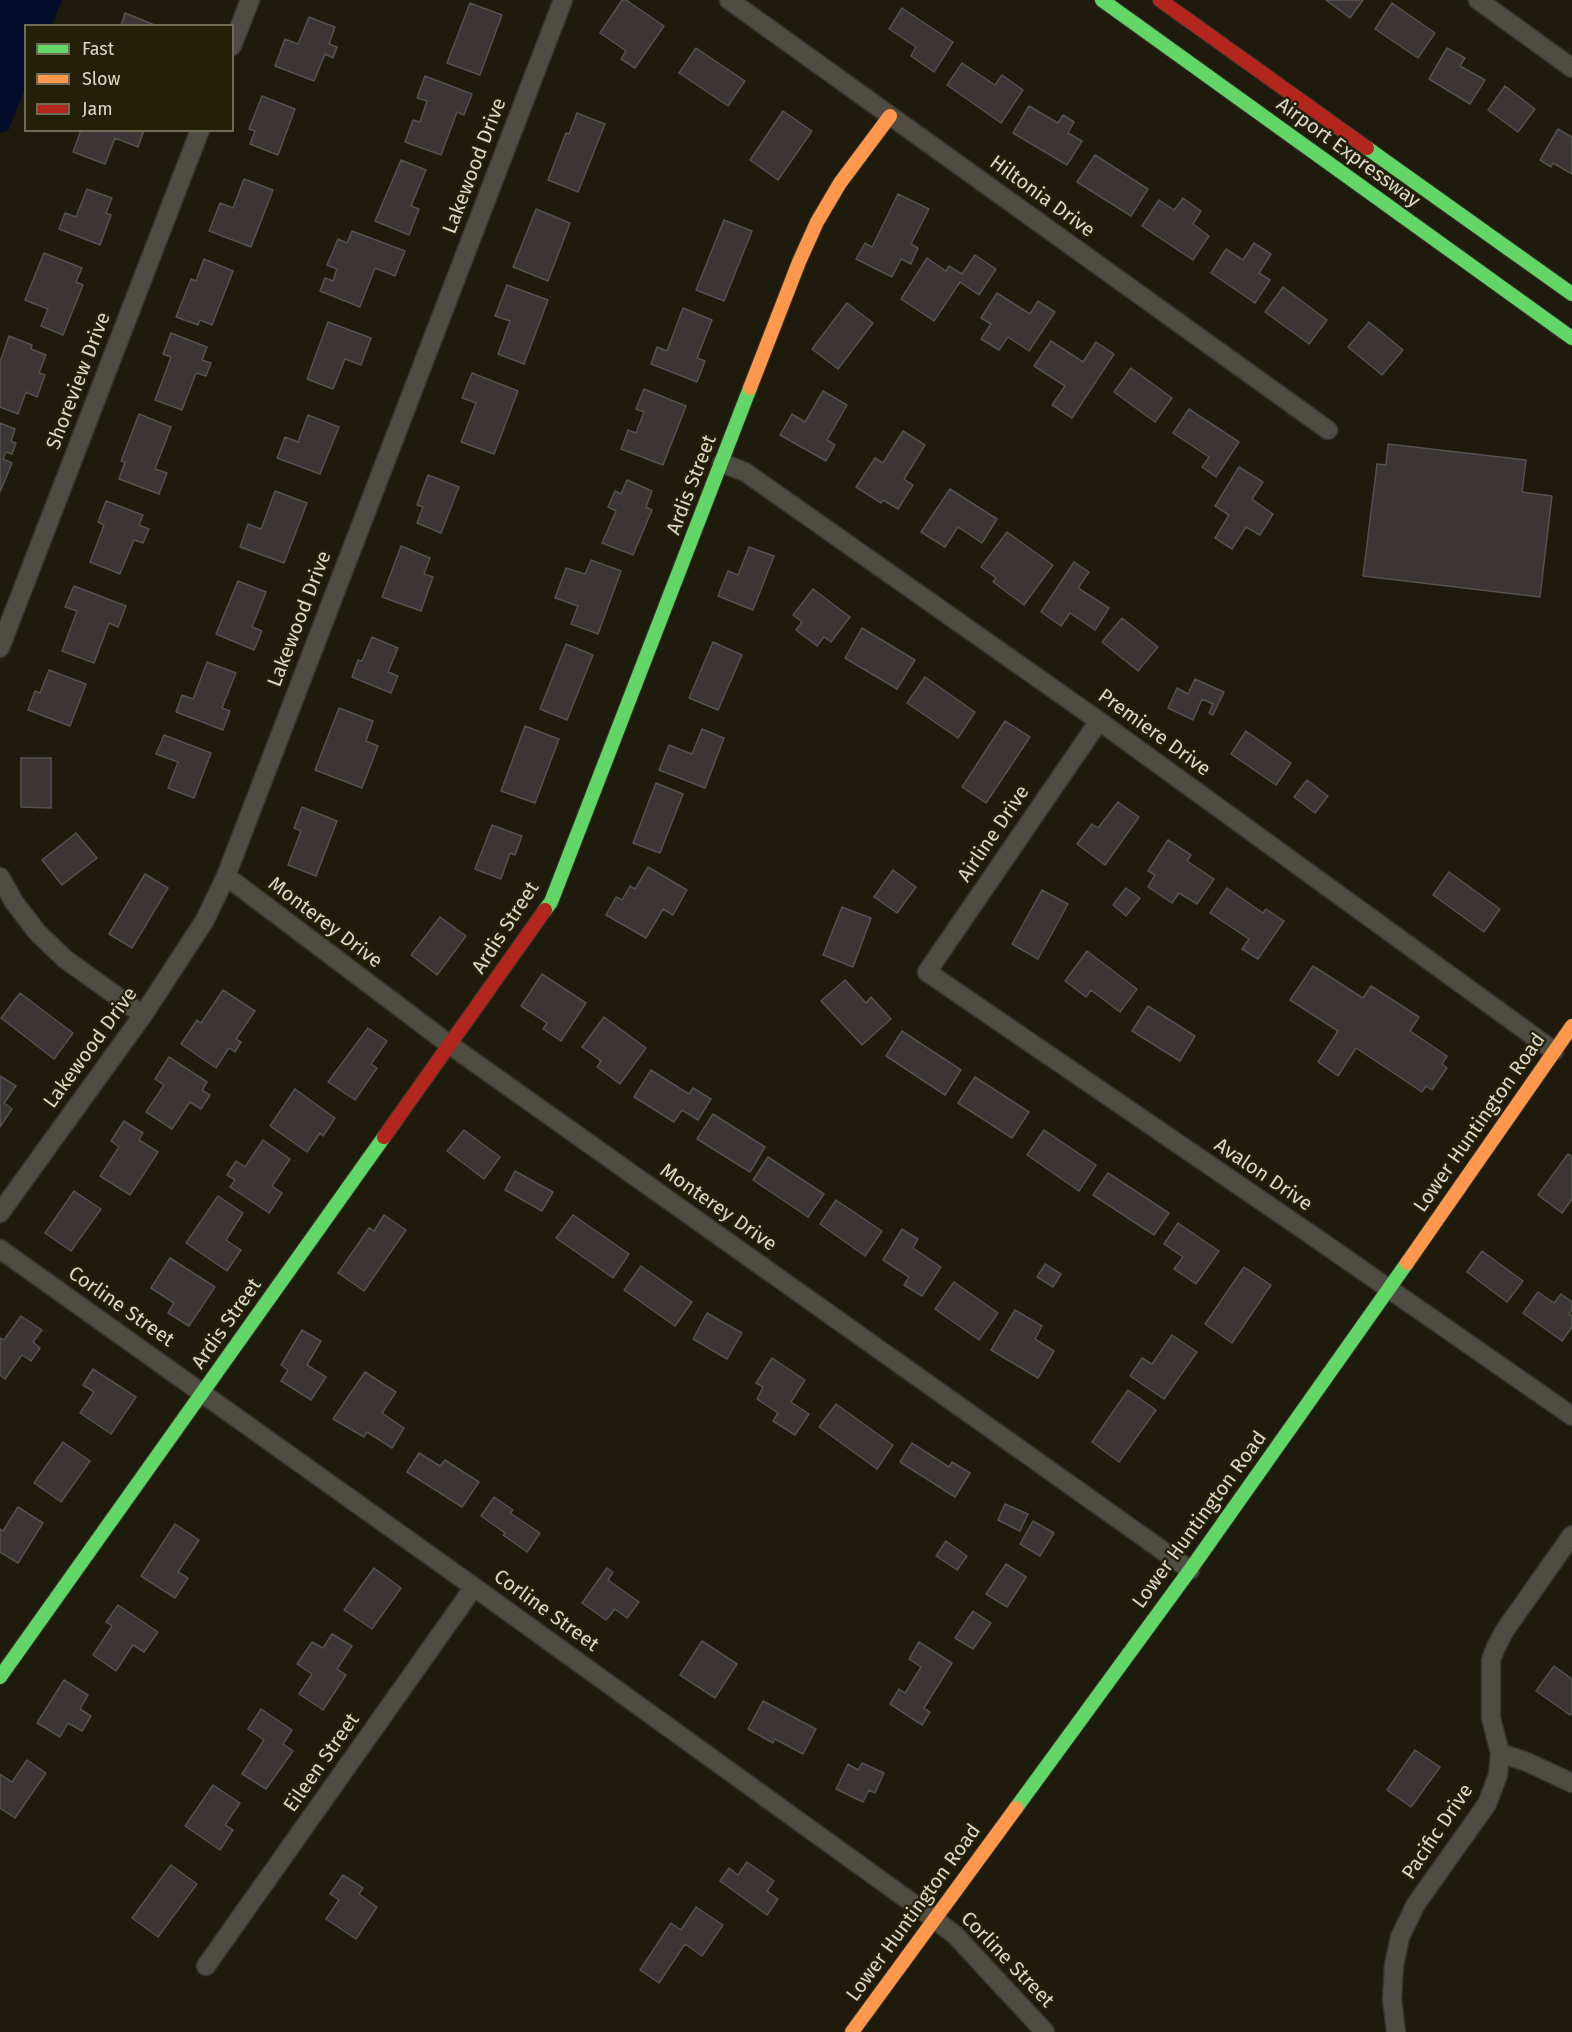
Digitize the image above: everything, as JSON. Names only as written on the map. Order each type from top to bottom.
[{"type":"main road","name":"Airport Expressway","points":[[1101,0],[1572,338]]},
{"type":"main road","name":"Airport Expressway","points":[[1160,0],[1572,294]]},
{"type":"main road","name":"Ardis Street","points":[[0,1677],[550,902],[799,262],[817,222],[840,183],[890,116]]},
{"type":"main road","name":"Lower Huntington Road","points":[[852,2032],[933,1918],[1190,1570],[1572,1026]]},
{"type":"street","points":[[234,41],[250,0]]},
{"type":"street","name":"Lakewood Drive","points":[[0,1212],[142,1015],[205,920],[226,876],[563,0]]},
{"type":"street","name":"Hiltonia Drive","points":[[729,0],[1328,430]]},
{"type":"street","points":[[1478,0],[1572,68]]},
{"type":"street","name":"Shoreview Drive","points":[[0,648],[199,132]]},
{"type":"street","name":"Premiere Drive","points":[[722,463],[744,472],[1099,721],[1554,1051]]},
{"type":"street","name":"Airline Drive","points":[[927,972],[1099,721]]},
{"type":"street","name":"Monterey Drive","points":[[226,876],[450,1045],[1190,1570]]},
{"type":"street","points":[[0,877],[14,902],[37,932],[65,959],[142,1015]]},
{"type":"street","name":"Avalon Drive","points":[[927,972],[1572,1416]]},
{"type":"street","name":"Corline Street","points":[[0,1249],[933,1918],[955,1935],[1045,2032]]},
{"type":"street","name":"Pacific Drive","points":[[1396,2032],[1392,1999],[1394,1965],[1400,1937],[1416,1904],[1487,1804],[1498,1775],[1500,1753],[1491,1718],[1493,1653],[1505,1629],[1572,1535]]},
{"type":"street","name":"Eileen Street","points":[[206,1966],[474,1587]]},
{"type":"street","points":[[1500,1753],[1527,1762],[1572,1783]]},
{"type":"water","points":[[0,0],[62,0],[52,24],[24,24],[24,91],[8,131],[0,133]]},
{"type":"building","points":[[622,0],[626,0],[664,26],[635,68],[621,59],[626,51],[600,33]]},
{"type":"building","points":[[1326,0],[1363,0],[1350,18]]},
{"type":"building","points":[[470,3],[502,15],[480,75],[447,63]]},
{"type":"building","points":[[1392,3],[1435,33],[1418,58],[1375,29]]},
{"type":"building","points":[[902,8],[953,42],[934,72],[911,56],[916,47],[889,29]]},
{"type":"building","points":[[125,13],[152,24],[122,24]]},
{"type":"building","points":[[309,17],[335,27],[329,44],[337,47],[333,58],[325,54],[314,81],[275,66],[285,39],[298,44]]},
{"type":"building","points":[[696,48],[745,81],[728,106],[679,73]]},
{"type":"building","points":[[1447,48],[1465,58],[1460,66],[1485,80],[1470,104],[1429,79]]},
{"type":"building","points":[[962,63],[995,85],[1002,75],[1023,90],[1001,123],[947,85]]},
{"type":"building","points":[[425,76],[472,94],[464,115],[457,112],[441,155],[405,142],[413,120],[420,122],[427,101],[417,98]]},
{"type":"building","points":[[1505,86],[1535,109],[1518,132],[1488,110]]},
{"type":"building","points":[[262,96],[295,109],[278,155],[250,144],[255,131],[249,129]]},
{"type":"building","points":[[1029,106],[1058,123],[1063,115],[1074,122],[1068,133],[1082,141],[1067,165],[1013,133]]},
{"type":"building","points":[[783,111],[812,131],[778,180],[750,160]]},
{"type":"building","points":[[577,113],[605,124],[578,192],[548,180],[566,133],[569,134]]},
{"type":"building","points":[[1558,129],[1572,137],[1572,174],[1553,163],[1551,167],[1540,160]]},
{"type":"building","points":[[80,132],[143,132],[138,147],[115,138],[105,164],[73,152]]},
{"type":"building","points":[[1095,155],[1148,189],[1131,216],[1077,182]]},
{"type":"building","points":[[401,160],[426,170],[411,206],[419,209],[409,235],[375,221]]},
{"type":"building","points":[[244,179],[273,190],[251,247],[209,231],[220,203],[233,208]]},
{"type":"building","points":[[87,189],[112,198],[106,213],[111,215],[100,245],[59,229],[65,213],[76,217]]},
{"type":"building","points":[[898,194],[929,209],[911,244],[918,248],[911,264],[901,259],[892,277],[856,259],[865,243],[872,247]]},
{"type":"building","points":[[1183,198],[1201,211],[1193,224],[1209,236],[1193,260],[1142,226],[1159,200],[1174,210]]},
{"type":"building","points":[[536,209],[570,223],[548,281],[513,267]]},
{"type":"building","points":[[724,220],[752,231],[724,301],[696,290]]},
{"type":"building","points":[[352,231],[405,251],[395,276],[375,268],[360,307],[320,291],[325,278],[333,281],[337,269],[327,265],[338,239],[347,243]]},
{"type":"building","points":[[1254,243],[1271,254],[1259,273],[1270,280],[1255,303],[1211,273],[1226,249],[1243,260]]},
{"type":"building","points":[[44,253],[82,268],[76,282],[83,285],[63,335],[41,326],[48,309],[25,300]]},
{"type":"building","points":[[975,255],[996,269],[979,295],[960,282],[934,321],[901,299],[927,258],[946,271],[949,266],[962,274]]},
{"type":"building","points":[[204,259],[233,271],[212,325],[200,320],[198,325],[176,317],[191,279],[196,281]]},
{"type":"building","points":[[507,285],[548,300],[524,364],[498,354],[510,321],[495,316]]},
{"type":"building","points":[[1283,287],[1327,320],[1309,344],[1265,312]]},
{"type":"building","points":[[997,293],[1030,314],[1038,301],[1055,312],[1029,351],[1008,337],[999,350],[981,339],[991,324],[981,318]]},
{"type":"building","points":[[847,303],[873,323],[838,369],[812,349]]},
{"type":"building","points":[[683,308],[712,320],[697,358],[705,361],[697,382],[651,364],[657,347],[667,351]]},
{"type":"building","points":[[328,322],[371,338],[361,365],[345,359],[333,389],[307,379]]},
{"type":"building","points":[[1369,322],[1403,350],[1382,375],[1348,347]]},
{"type":"building","points":[[171,333],[207,347],[202,360],[211,363],[206,376],[196,373],[182,410],[155,400],[171,357],[163,354]]},
{"type":"building","points":[[9,336],[32,345],[31,349],[46,355],[39,373],[45,375],[37,397],[26,392],[18,414],[0,407],[0,362]]},
{"type":"building","points":[[1051,341],[1083,362],[1096,342],[1114,354],[1072,418],[1052,405],[1065,386],[1034,366]]},
{"type":"building","points":[[1131,368],[1172,398],[1155,422],[1114,392]]},
{"type":"building","points":[[472,373],[518,391],[494,454],[461,442],[476,403],[462,398]]},
{"type":"building","points":[[644,389],[686,406],[663,465],[621,449],[628,430],[636,433],[644,412],[636,409]]},
{"type":"building","points":[[823,391],[847,405],[827,440],[835,445],[826,461],[780,435],[792,414],[805,422]]},
{"type":"building","points":[[1189,409],[1239,442],[1216,477],[1202,467],[1209,457],[1173,433]]},
{"type":"building","points":[[139,414],[171,427],[155,469],[167,473],[159,494],[119,479],[125,462],[121,461]]},
{"type":"building","points":[[308,415],[339,427],[320,474],[277,458],[285,437],[298,442]]},
{"type":"building","points":[[0,423],[15,429],[11,441],[16,443],[12,454],[6,452],[3,459],[12,463],[0,492]]},
{"type":"building","points":[[903,431],[925,445],[904,479],[913,485],[898,509],[883,500],[881,503],[856,487],[875,458],[883,463]]},
{"type":"building","points":[[1388,444],[1526,460],[1522,492],[1552,496],[1540,597],[1363,576],[1377,464],[1386,465]]},
{"type":"building","points":[[1239,467],[1263,482],[1252,499],[1273,514],[1260,535],[1246,527],[1232,549],[1215,538],[1229,515],[1215,506]]},
{"type":"building","points":[[428,475],[459,487],[441,533],[417,523],[423,507],[417,505]]},
{"type":"building","points":[[627,480],[652,491],[646,507],[652,510],[633,555],[602,543],[616,511],[608,507],[615,491],[621,494]]},
{"type":"building","points":[[950,489],[997,519],[982,543],[958,527],[945,547],[921,532]]},
{"type":"building","points":[[275,491],[307,503],[284,563],[240,547],[248,524],[261,529]]},
{"type":"building","points":[[106,501],[143,515],[139,525],[149,529],[143,543],[134,540],[120,574],[90,562],[104,525],[98,522]]},
{"type":"building","points":[[1007,532],[1053,565],[1024,605],[993,582],[996,578],[981,567]]},
{"type":"building","points":[[401,546],[430,558],[424,574],[433,577],[421,611],[382,597]]},
{"type":"building","points":[[749,547],[774,556],[753,610],[718,596],[728,571],[738,575]]},
{"type":"building","points":[[591,560],[621,571],[598,634],[571,624],[578,606],[555,598],[566,568],[585,574]]},
{"type":"building","points":[[1074,562],[1089,572],[1078,588],[1109,608],[1095,630],[1070,613],[1061,626],[1041,612]]},
{"type":"building","points":[[238,581],[266,592],[252,627],[262,631],[254,650],[216,634]]},
{"type":"building","points":[[74,586],[126,606],[118,627],[109,623],[94,663],[62,651],[77,611],[65,607]]},
{"type":"building","points":[[813,589],[850,617],[831,642],[824,637],[817,646],[796,630],[802,622],[793,615]]},
{"type":"building","points":[[1122,618],[1158,647],[1138,671],[1102,642]]},
{"type":"building","points":[[862,628],[915,660],[897,689],[845,658]]},
{"type":"building","points":[[372,637],[398,648],[388,672],[398,676],[391,693],[352,677],[358,660],[362,661]]},
{"type":"building","points":[[713,642],[742,655],[718,710],[689,698]]},
{"type":"building","points":[[566,644],[593,655],[567,720],[540,709]]},
{"type":"building","points":[[207,662],[236,673],[222,708],[230,711],[223,730],[176,712],[182,695],[193,699]]},
{"type":"building","points":[[49,670],[86,684],[70,726],[28,710],[35,691],[40,693]]},
{"type":"building","points":[[925,677],[975,712],[958,738],[907,703]]},
{"type":"building","points":[[1195,679],[1224,692],[1213,715],[1209,713],[1213,704],[1202,699],[1193,720],[1168,708],[1177,688],[1188,694]]},
{"type":"building","points":[[339,708],[373,721],[366,741],[378,746],[362,788],[315,770]]},
{"type":"building","points":[[1005,721],[1030,737],[986,803],[962,787]]},
{"type":"building","points":[[525,726],[559,739],[535,803],[501,791]]},
{"type":"building","points":[[702,729],[724,738],[705,788],[659,770],[669,745],[692,754]]},
{"type":"building","points":[[1246,731],[1291,763],[1276,785],[1231,754]]},
{"type":"building","points":[[164,735],[211,753],[194,798],[168,788],[178,762],[156,754]]},
{"type":"building","points":[[21,758],[51,758],[51,808],[21,807]]},
{"type":"building","points":[[1307,780],[1328,796],[1315,813],[1294,797]]},
{"type":"building","points":[[656,783],[683,794],[660,853],[633,843]]},
{"type":"building","points":[[1118,802],[1139,817],[1105,865],[1077,844],[1092,824],[1098,828]]},
{"type":"building","points":[[302,807],[337,821],[316,876],[288,865],[301,831],[294,828]]},
{"type":"building","points":[[492,825],[522,836],[515,855],[510,853],[501,879],[475,869]]},
{"type":"building","points":[[76,833],[97,858],[62,885],[42,860]]},
{"type":"building","points":[[1168,840],[1191,855],[1187,861],[1214,879],[1197,904],[1179,893],[1172,903],[1148,887],[1155,875],[1148,871]]},
{"type":"building","points":[[648,867],[687,890],[673,915],[663,909],[646,938],[606,915],[616,897],[622,900],[630,886],[635,889]]},
{"type":"building","points":[[893,870],[916,887],[897,913],[874,897]]},
{"type":"building","points":[[1449,872],[1500,909],[1484,932],[1433,895]]},
{"type":"building","points":[[145,874],[168,888],[132,948],[109,934]]},
{"type":"building","points":[[1126,888],[1140,898],[1126,916],[1113,905]]},
{"type":"building","points":[[1227,888],[1263,913],[1266,909],[1284,921],[1258,959],[1242,949],[1249,939],[1210,913]]},
{"type":"building","points":[[1042,890],[1068,904],[1038,959],[1012,944]]},
{"type":"building","points":[[842,907],[871,918],[853,967],[823,955]]},
{"type":"building","points":[[440,917],[466,936],[437,975],[411,955]]},
{"type":"building","points":[[1087,951],[1137,989],[1120,1012],[1091,990],[1086,997],[1065,981]]},
{"type":"building","points":[[1313,966],[1363,998],[1371,986],[1419,1017],[1410,1031],[1447,1056],[1442,1064],[1447,1068],[1432,1090],[1426,1086],[1422,1092],[1356,1048],[1338,1076],[1318,1062],[1338,1031],[1290,1000]]},
{"type":"building","points":[[542,974],[586,1003],[561,1041],[543,1029],[547,1023],[521,1006]]},
{"type":"building","points":[[845,980],[866,1003],[871,997],[891,1019],[862,1045],[821,1001]]},
{"type":"building","points":[[223,990],[255,1011],[236,1039],[241,1042],[235,1052],[229,1048],[216,1068],[181,1044],[197,1020],[201,1023]]},
{"type":"building","points":[[20,993],[73,1033],[54,1059],[1,1018]]},
{"type":"building","points":[[1148,1006],[1195,1036],[1180,1061],[1132,1031]]},
{"type":"building","points":[[604,1017],[646,1048],[620,1084],[597,1067],[601,1061],[582,1047]]},
{"type":"building","points":[[368,1028],[387,1041],[371,1064],[377,1068],[355,1100],[328,1082]]},
{"type":"building","points":[[902,1031],[961,1070],[945,1095],[886,1056]]},
{"type":"building","points":[[169,1057],[207,1082],[202,1090],[210,1095],[201,1109],[190,1102],[172,1129],[146,1112],[164,1085],[155,1079]]},
{"type":"building","points":[[651,1070],[689,1094],[693,1088],[711,1099],[698,1120],[682,1110],[674,1122],[634,1097]]},
{"type":"building","points":[[0,1076],[16,1086],[4,1103],[12,1109],[0,1127]]},
{"type":"building","points":[[975,1077],[1029,1112],[1012,1138],[958,1103]]},
{"type":"building","points":[[295,1089],[335,1118],[323,1136],[320,1133],[307,1152],[270,1126]]},
{"type":"building","points":[[713,1114],[765,1147],[750,1172],[697,1139]]},
{"type":"building","points":[[124,1121],[143,1133],[139,1140],[158,1152],[130,1195],[100,1176],[119,1147],[111,1141]]},
{"type":"building","points":[[464,1130],[500,1157],[484,1179],[447,1151]]},
{"type":"building","points":[[1044,1130],[1096,1165],[1079,1191],[1027,1155]]},
{"type":"building","points":[[263,1140],[290,1159],[272,1186],[282,1193],[269,1213],[230,1187],[235,1180],[227,1175],[236,1161],[245,1167]]},
{"type":"building","points":[[1568,1154],[1572,1157],[1572,1199],[1562,1213],[1538,1195]]},
{"type":"building","points":[[768,1157],[824,1194],[808,1217],[753,1180]]},
{"type":"building","points":[[515,1171],[553,1192],[542,1211],[505,1190]]},
{"type":"building","points":[[1108,1173],[1169,1213],[1154,1235],[1093,1195]]},
{"type":"building","points":[[74,1191],[101,1209],[71,1251],[45,1233]]},
{"type":"building","points":[[218,1196],[243,1213],[226,1240],[241,1250],[227,1271],[186,1243]]},
{"type":"building","points":[[836,1200],[882,1231],[865,1256],[820,1224]]},
{"type":"building","points":[[384,1215],[406,1230],[364,1291],[338,1273],[369,1228],[374,1231]]},
{"type":"building","points":[[573,1215],[629,1254],[613,1278],[556,1238]]},
{"type":"building","points":[[1178,1223],[1219,1251],[1196,1284],[1174,1269],[1183,1257],[1164,1244]]},
{"type":"building","points":[[902,1229],[918,1239],[913,1248],[941,1267],[922,1296],[904,1285],[909,1277],[883,1260]]},
{"type":"building","points":[[1482,1251],[1523,1281],[1507,1302],[1467,1272]]},
{"type":"building","points":[[170,1258],[215,1287],[189,1326],[168,1313],[174,1303],[151,1288]]},
{"type":"building","points":[[1045,1264],[1061,1274],[1053,1287],[1037,1277]]},
{"type":"building","points":[[641,1266],[692,1302],[675,1326],[624,1290]]},
{"type":"building","points":[[1244,1267],[1271,1285],[1232,1343],[1205,1324]]},
{"type":"building","points":[[954,1282],[998,1313],[979,1340],[935,1309]]},
{"type":"building","points":[[1538,1292],[1554,1303],[1561,1294],[1572,1302],[1572,1310],[1569,1314],[1572,1316],[1572,1327],[1562,1341],[1523,1313]]},
{"type":"building","points":[[1015,1310],[1042,1326],[1035,1339],[1054,1351],[1038,1378],[991,1350]]},
{"type":"building","points":[[707,1313],[742,1333],[727,1359],[693,1339]]},
{"type":"building","points":[[21,1316],[42,1330],[33,1342],[40,1348],[31,1361],[22,1355],[5,1379],[0,1375],[0,1338],[4,1340]]},
{"type":"building","points":[[302,1330],[321,1341],[307,1365],[326,1377],[311,1400],[281,1381],[288,1370],[281,1365]]},
{"type":"building","points":[[1172,1335],[1197,1352],[1164,1399],[1130,1376],[1142,1358],[1152,1364]]},
{"type":"building","points":[[772,1358],[805,1380],[791,1402],[809,1414],[795,1435],[773,1421],[778,1413],[757,1399],[763,1387],[756,1383]]},
{"type":"building","points":[[93,1369],[136,1397],[111,1434],[80,1413],[94,1392],[83,1385]]},
{"type":"building","points":[[365,1372],[396,1392],[382,1413],[404,1428],[392,1448],[367,1432],[364,1437],[333,1419]]},
{"type":"building","points":[[1128,1390],[1156,1410],[1119,1462],[1092,1442]]},
{"type":"building","points":[[836,1404],[893,1445],[877,1469],[819,1427]]},
{"type":"building","points":[[63,1442],[90,1461],[61,1502],[34,1483]]},
{"type":"building","points":[[912,1443],[949,1467],[952,1462],[970,1473],[955,1497],[900,1462]]},
{"type":"building","points":[[419,1453],[440,1466],[445,1460],[479,1482],[462,1507],[407,1472]]},
{"type":"building","points":[[494,1497],[513,1510],[510,1513],[540,1533],[527,1552],[481,1516]]},
{"type":"building","points":[[1005,1504],[1028,1514],[1020,1531],[998,1520]]},
{"type":"building","points":[[18,1507],[43,1523],[18,1563],[0,1552],[0,1529],[3,1531]]},
{"type":"building","points":[[1033,1521],[1054,1533],[1040,1556],[1020,1544]]},
{"type":"building","points":[[175,1524],[199,1540],[178,1572],[188,1578],[175,1598],[141,1576]]},
{"type":"building","points":[[946,1541],[967,1556],[957,1570],[936,1556]]},
{"type":"building","points":[[1006,1564],[1026,1577],[1007,1607],[986,1594]]},
{"type":"building","points":[[374,1568],[401,1588],[372,1629],[344,1610]]},
{"type":"building","points":[[607,1568],[613,1572],[608,1580],[639,1602],[627,1618],[615,1609],[606,1620],[582,1603]]},
{"type":"building","points":[[118,1605],[158,1632],[144,1652],[133,1645],[116,1671],[93,1655],[112,1626],[106,1622]]},
{"type":"building","points":[[973,1611],[991,1623],[973,1649],[955,1638]]},
{"type":"building","points":[[332,1634],[352,1646],[337,1669],[346,1675],[323,1710],[299,1694],[312,1674],[297,1664],[312,1642],[323,1648]]},
{"type":"building","points":[[702,1641],[737,1664],[715,1698],[680,1675]]},
{"type":"building","points":[[919,1642],[952,1663],[924,1708],[930,1712],[922,1725],[890,1704],[899,1689],[905,1693],[921,1667],[909,1659]]},
{"type":"building","points":[[1554,1666],[1572,1679],[1572,1713],[1570,1715],[1536,1691]]},
{"type":"building","points":[[64,1680],[88,1695],[80,1709],[91,1716],[82,1731],[68,1723],[60,1737],[37,1723]]},
{"type":"building","points":[[763,1701],[816,1729],[803,1754],[775,1739],[773,1743],[748,1729]]},
{"type":"building","points":[[261,1709],[292,1730],[283,1744],[293,1751],[266,1789],[242,1774],[264,1740],[248,1729]]},
{"type":"building","points":[[1415,1750],[1440,1767],[1411,1807],[1387,1790]]},
{"type":"building","points":[[27,1760],[46,1773],[15,1818],[0,1808],[0,1774],[12,1782]]},
{"type":"building","points":[[862,1763],[884,1773],[875,1793],[869,1790],[863,1802],[836,1789],[848,1764],[858,1770]]},
{"type":"building","points":[[213,1785],[240,1803],[225,1825],[233,1830],[220,1850],[185,1826]]},
{"type":"building","points":[[747,1862],[774,1881],[767,1891],[778,1899],[767,1915],[720,1881],[729,1868],[738,1875]]},
{"type":"building","points":[[171,1865],[197,1884],[158,1937],[132,1918]]},
{"type":"building","points":[[343,1875],[363,1888],[359,1894],[377,1907],[356,1939],[326,1919],[339,1900],[330,1894]]},
{"type":"building","points":[[696,1907],[723,1925],[702,1956],[685,1944],[659,1983],[640,1970],[671,1923],[681,1930]]},
{"type":"traffic: fast","points":[[1102,0],[1572,338]]},
{"type":"traffic: fast","points":[[1367,148],[1572,294]]},
{"type":"traffic: fast","points":[[545,910],[551,902],[750,388]]},
{"type":"traffic: fast","points":[[0,1677],[384,1137]]},
{"type":"traffic: fast","points":[[1016,1808],[1190,1570],[1407,1263]]},
{"type":"traffic: slow","points":[[750,388],[817,222],[840,183],[890,116]]},
{"type":"traffic: slow","points":[[1407,1263],[1572,1026]]},
{"type":"traffic: slow","points":[[852,2032],[1016,1808]]},
{"type":"traffic: jam","points":[[1160,0],[1367,148]]},
{"type":"traffic: jam","points":[[384,1137],[545,910]]}]
